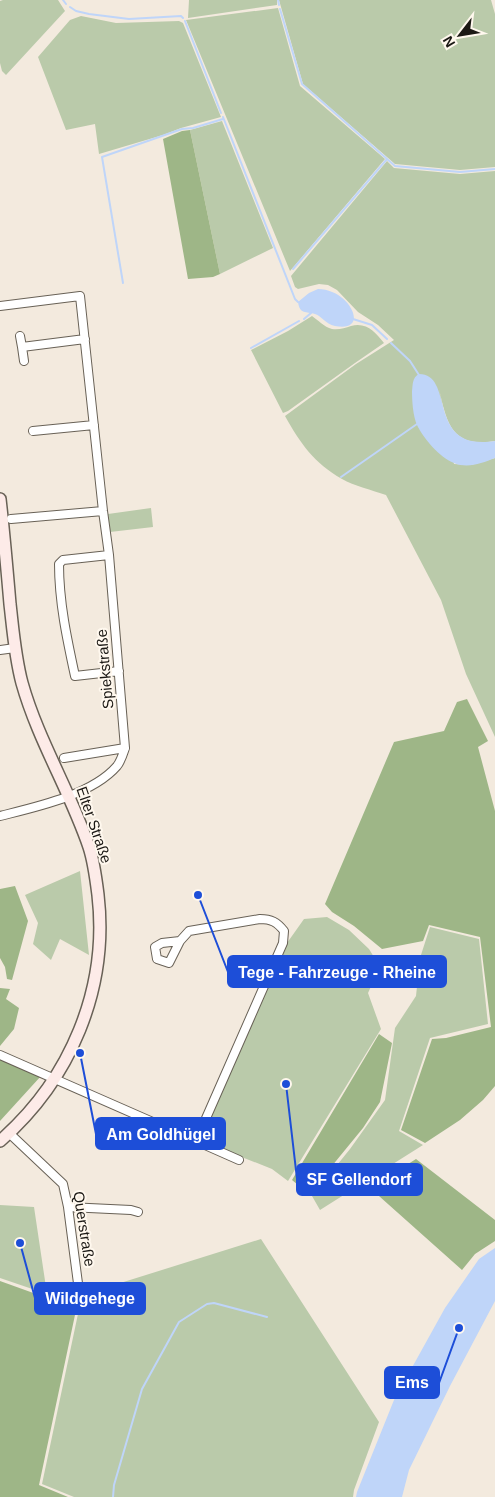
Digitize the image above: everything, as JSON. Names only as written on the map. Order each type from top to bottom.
[{"type":"main road","name":"Elter Straße","points":[[0,499],[15,648],[21,681],[30,708],[90,849],[96,877],[100,938],[96,973],[89,1006],[71,1050],[45,1094],[0,1141]]},
{"type":"street","name":"Spiekstraße","points":[[0,306],[80,296],[102,511],[109,555],[126,748]]},
{"type":"street","points":[[20,336],[24,361]]},
{"type":"street","points":[[22,347],[85,339]]},
{"type":"street","points":[[33,431],[94,425]]},
{"type":"street","points":[[11,519],[102,511]]},
{"type":"street","points":[[109,555],[63,560],[59,564],[59,584],[66,636],[75,676],[119,671]]},
{"type":"street","points":[[0,650],[15,648]]},
{"type":"street","points":[[0,816],[47,805],[87,787],[107,776],[118,764],[126,748]]},
{"type":"street","points":[[64,758],[126,748]]},
{"type":"street","points":[[180,941],[189,930],[260,919],[270,919],[278,923],[284,931],[283,943],[196,1141]]},
{"type":"street","points":[[0,1055],[240,1160]]},
{"type":"street","name":"Querstraße","points":[[9,1133],[63,1184],[68,1207],[79,1291]]},
{"type":"street","points":[[68,1207],[138,1212]]},
{"type":"green space","points":[[58,0],[65,11],[6,75],[2,71],[0,63],[0,1]]},
{"type":"green space","points":[[189,0],[277,0],[277,5],[188,18]]},
{"type":"green space","points":[[279,0],[491,0],[495,14],[495,167],[460,170],[395,164],[303,84]]},
{"type":"green space","points":[[278,8],[300,86],[385,159],[290,271],[186,20]]},
{"type":"green space","points":[[81,16],[116,23],[179,21],[183,23],[221,117],[99,154],[95,124],[66,130],[38,57],[70,20]]},
{"type":"green space","points":[[222,121],[273,248],[220,274],[190,130]]},
{"type":"green space","points":[[190,130],[220,274],[213,277],[188,279],[163,139],[182,131]]},
{"type":"green space","points":[[387,161],[394,168],[460,174],[495,171],[495,441],[469,441],[460,437],[449,423],[439,389],[454,464],[471,465],[495,458],[495,737],[466,674],[441,600],[386,495],[347,481],[323,466],[302,444],[285,416],[356,364],[394,340],[378,325],[358,312],[337,290],[328,285],[319,284],[298,289],[295,287],[291,276]]},
{"type":"green space","points":[[312,316],[332,329],[362,325],[374,332],[384,343],[283,413],[251,350]]},
{"type":"green space","points":[[151,508],[153,527],[110,532],[108,514]]},
{"type":"green space","points":[[467,699],[488,741],[478,747],[495,811],[495,1086],[483,1100],[460,1120],[425,1143],[401,1130],[432,1039],[446,1038],[491,1027],[480,937],[429,925],[423,941],[382,949],[354,926],[332,912],[325,904],[394,742],[444,731],[457,702]]},
{"type":"green space","points":[[80,871],[89,955],[60,939],[51,960],[33,944],[38,923],[25,895]]},
{"type":"green space","points":[[15,886],[28,921],[12,980],[7,979],[5,967],[0,958],[0,889]]},
{"type":"green space","points":[[327,917],[349,930],[369,949],[380,967],[368,993],[381,1029],[288,1181],[272,1169],[199,1140],[287,943],[304,919]]},
{"type":"green space","points":[[430,927],[479,939],[488,1024],[430,1038],[399,1131],[423,1145],[320,1210],[312,1196],[350,1149],[385,1100],[395,1028],[416,996],[420,958]]},
{"type":"green space","points":[[0,988],[10,989],[6,999],[19,1008],[14,1029],[0,1046]]},
{"type":"green space","points":[[379,1034],[392,1043],[380,1102],[363,1128],[309,1194],[292,1180]]},
{"type":"green space","points":[[0,1058],[41,1076],[0,1121]]},
{"type":"green space","points":[[416,1159],[495,1220],[495,1241],[475,1254],[462,1270],[370,1188]]},
{"type":"green space","points":[[0,1205],[34,1207],[47,1294],[0,1278]]},
{"type":"green space","points":[[261,1239],[379,1422],[353,1497],[74,1497],[42,1484],[82,1295]]},
{"type":"green space","points":[[0,1281],[50,1299],[79,1296],[39,1485],[68,1497],[0,1497]]},
{"type":"water","points":[[318,289],[329,291],[347,303],[354,317],[352,323],[346,326],[335,326],[317,315],[300,309],[298,302],[309,293]]},
{"type":"water","points":[[419,374],[430,377],[437,386],[450,425],[459,435],[473,441],[495,441],[495,458],[475,465],[459,465],[448,460],[432,447],[420,430],[414,413],[413,384],[415,377]]},
{"type":"water","points":[[495,1248],[495,1301],[450,1386],[409,1470],[402,1497],[356,1497],[394,1400],[445,1308],[479,1259]]},
{"type":"waterway","points":[[63,0],[66,4]]},
{"type":"waterway","points":[[278,0],[279,5]]},
{"type":"waterway","points":[[70,7],[76,11],[89,14],[129,19],[181,16],[183,18]]},
{"type":"waterway","points":[[280,9],[302,84],[395,166],[460,172],[495,169]]},
{"type":"waterway","points":[[185,21],[221,113]]},
{"type":"waterway","points":[[223,117],[295,299],[298,302]]},
{"type":"waterway","points":[[123,283],[102,157],[182,129],[193,128],[223,119]]},
{"type":"waterway","points":[[293,269],[387,159]]},
{"type":"waterway","points":[[304,319],[311,313]]},
{"type":"waterway","points":[[353,319],[372,325],[387,339]]},
{"type":"waterway","points":[[251,348],[299,321]]},
{"type":"waterway","points":[[391,343],[410,361],[419,375]]},
{"type":"waterway","points":[[341,477],[417,424]]},
{"type":"waterway","points":[[113,1497],[114,1485],[142,1389],[179,1322],[207,1304],[214,1303],[267,1317]]},
{"type":"place","name":"Tege - Fahrzeuge - Rheine","points":[[198,895]]},
{"type":"place","name":"Am Goldhügel","points":[[80,1053]]},
{"type":"place","name":"SF Gellendorf","points":[[286,1084]]},
{"type":"place","name":"Wildgehege","points":[[20,1243]]},
{"type":"place","name":"Ems","points":[[459,1328]]}]
